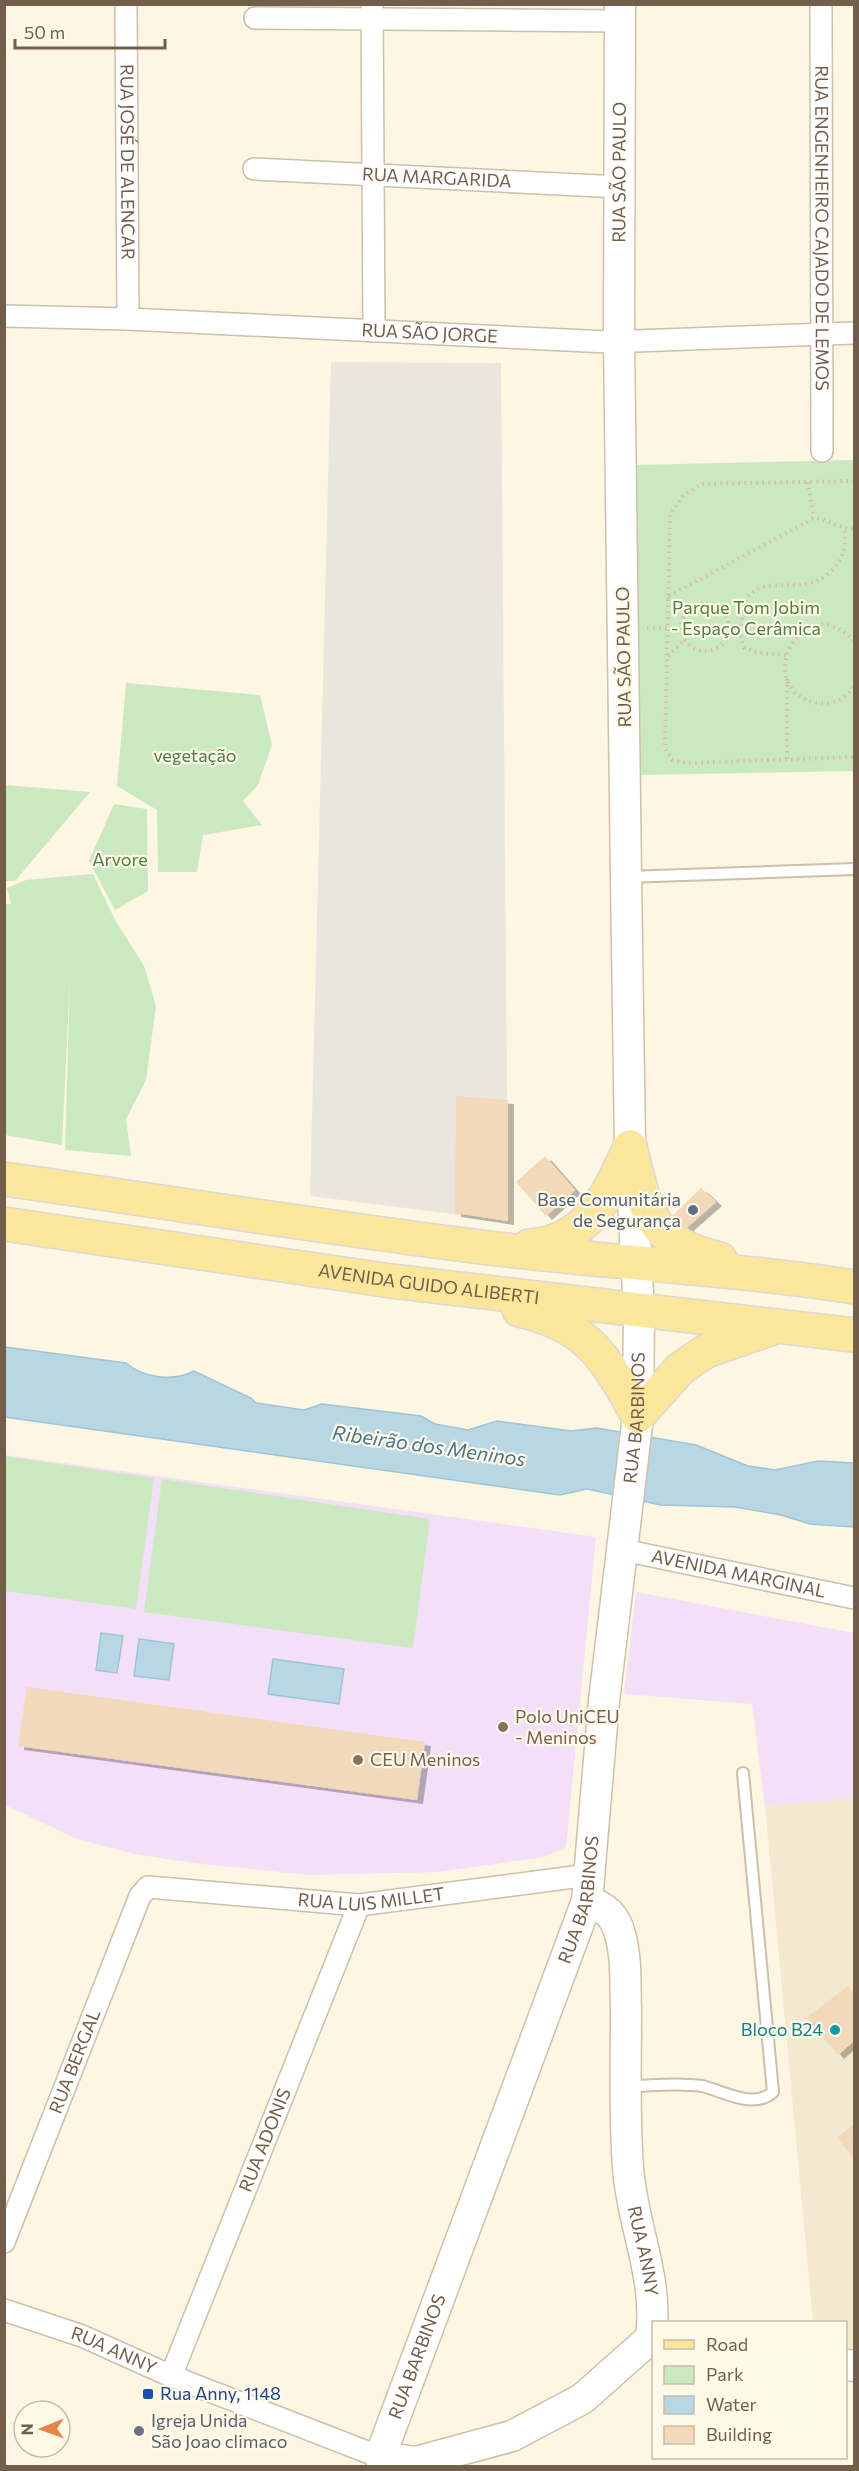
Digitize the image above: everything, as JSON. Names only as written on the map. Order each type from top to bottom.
[{"type":"main road","points":[[489,1248],[543,1245],[569,1235],[592,1215],[607,1196],[630,1147]]},
{"type":"main road","points":[[630,1147],[645,1207],[658,1226],[675,1242],[704,1255],[855,1287]]},
{"type":"main road","points":[[4,1179],[489,1248],[637,1264],[795,1276]]},
{"type":"main road","points":[[193,1252],[217,1209]]},
{"type":"main road","name":"AVENIDA GUIDO ALIBERTI","points":[[4,1224],[391,1281],[855,1335]]},
{"type":"main road","points":[[391,1281],[538,1315],[569,1328],[591,1344],[611,1366],[638,1421],[680,1369],[706,1351],[781,1325]]},
{"type":"street","name":"RUA JOSÉ DE ALENCAR","points":[[126,4],[128,319]]},
{"type":"street","name":"RUA ENGENHEIRO CAJADO DE LEMOS","points":[[821,4],[822,451]]},
{"type":"street","points":[[255,18],[372,12],[620,13]]},
{"type":"street","points":[[372,12],[374,332]]},
{"type":"street","name":"RUA SÃO PAULO","points":[[620,13],[619,342],[626,877],[630,1147],[639,1310]]},
{"type":"street","name":"RUA MARGARIDA","points":[[255,170],[620,187]]},
{"type":"street","name":"RUA SÃO JORGE","points":[[4,316],[128,319],[619,342],[855,333]]},
{"type":"street","name":"RUA BARBINOS","points":[[381,2462],[588,1888],[604,1701],[638,1421],[639,1310]]},
{"type":"street","name":"AVENIDA MARGINAL","points":[[622,1550],[855,1598]]},
{"type":"street","name":"RUA LUIS MILLET","points":[[152,1886],[359,1905],[588,1888]]},
{"type":"street","name":"RUA BERGAL","points":[[4,2242],[140,1896],[152,1886]]},
{"type":"street","name":"RUA ANNY","points":[[588,1888],[614,1918],[620,1933],[625,1958],[628,2170],[634,2211],[652,2285],[653,2321]]},
{"type":"street","name":"RUA ADONIS","points":[[171,2376],[359,1905]]},
{"type":"street","name":"RUA ANNY","points":[[4,2310],[82,2336],[171,2376],[381,2462],[416,2462],[512,2436],[582,2399],[652,2338]]},
{"type":"lane","points":[[626,877],[855,869]]},
{"type":"lane","points":[[626,2086],[702,2086],[749,2100],[766,2098],[773,2092],[744,1773]]},
{"type":"path","points":[[855,481],[702,484],[683,496],[670,515],[665,748],[672,760],[687,763],[855,757]]},
{"type":"path","points":[[808,482],[814,518]]},
{"type":"path","points":[[668,597],[814,518],[823,519],[844,529],[855,529]]},
{"type":"path","points":[[786,655],[759,653],[744,648],[739,633],[746,599],[752,592],[765,586],[809,585],[826,575],[841,560],[846,546],[844,529]]},
{"type":"path","points":[[668,597],[688,608]]},
{"type":"path","points":[[704,602],[720,607],[726,614],[729,630],[722,645],[706,651],[697,650],[684,640],[681,623],[688,608],[704,602]]},
{"type":"path","points":[[787,760],[786,655],[797,636],[816,626],[838,628],[855,641]]},
{"type":"path","points":[[729,630],[739,633]]},
{"type":"path","points":[[667,657],[684,640]]},
{"type":"path","points":[[787,677],[799,695],[820,703],[841,699],[855,687]]},
{"type":"shaded area","points":[[331,362],[501,363],[508,1221],[310,1196]]},
{"type":"shaded area","points":[[5,1455],[596,1537],[566,1847],[544,1857],[438,1872],[308,1875],[193,1863],[135,1854],[77,1839],[5,1805]]},
{"type":"shaded area","points":[[636,1592],[854,1633],[854,1798],[765,1806],[752,1704],[624,1694]]},
{"type":"shaded area","points":[[854,1798],[854,2356],[847,2356],[847,2321],[813,2321],[765,1806]]},
{"type":"green space","name":"Parque Tom Jobim - Espaço Cerâmica","points":[[854,460],[854,771],[639,775],[636,465]]},
{"type":"green space","name":"vegetação","points":[[126,683],[260,695],[272,745],[258,785],[243,801],[262,825],[203,835],[197,872],[158,872],[157,810],[117,786]]},
{"type":"green space","points":[[5,785],[90,792],[15,881],[5,881]]},
{"type":"green space","name":"Arvore","points":[[114,804],[147,809],[148,891],[115,910],[89,861]]},
{"type":"green space","points":[[93,874],[115,920],[144,966],[156,1006],[146,1080],[126,1119],[131,1156],[65,1150],[70,978],[62,1145],[5,1135],[4,904],[11,904],[7,888],[26,880]]},
{"type":"green space","points":[[4,1456],[154,1478],[136,1609],[5,1591]]},
{"type":"green space","points":[[162,1479],[430,1519],[413,1648],[144,1612]]},
{"type":"water","name":"Ribeirão dos Meninos","points":[[5,1347],[126,1363],[141,1372],[159,1377],[177,1376],[194,1371],[251,1398],[256,1403],[304,1410],[322,1404],[421,1416],[435,1424],[468,1430],[497,1421],[571,1431],[597,1428],[696,1445],[748,1466],[775,1470],[818,1461],[854,1463],[854,1527],[810,1524],[781,1515],[735,1507],[661,1505],[587,1489],[560,1495],[5,1417]]},
{"type":"water","points":[[101,1633],[123,1636],[117,1673],[96,1670]]},
{"type":"water","points":[[139,1639],[174,1644],[169,1680],[134,1676]]},
{"type":"water","points":[[273,1659],[344,1669],[339,1704],[268,1694]]},
{"type":"building","points":[[456,1096],[508,1100],[508,1221],[455,1213]]},
{"type":"building","points":[[545,1156],[575,1190],[546,1216],[516,1182]]},
{"type":"building","name":"Base Comunitária de Segurança","points":[[701,1188],[716,1202],[682,1232],[671,1217]]},
{"type":"building","points":[[27,1687],[425,1742],[417,1800],[18,1746]]},
{"type":"building","name":"Bloco B24","points":[[848,1986],[854,1993],[854,2041],[838,2055],[806,2018]]},
{"type":"building","points":[[854,2124],[854,2158],[837,2138]]},
{"type":"place","name":"Base Comunitária de Segurança","points":[[693,1210]]},
{"type":"place","name":"Polo UniCEU - Meninos","points":[[503,1727]]},
{"type":"place","name":"CEU Meninos","points":[[358,1760]]},
{"type":"place","name":"Bloco B24","points":[[835,2030]]},
{"type":"place","name":"Rua Anny, 1148","points":[[148,2394]]},
{"type":"place","name":"Igreja Unida São Joao climaco","points":[[139,2431]]}]
